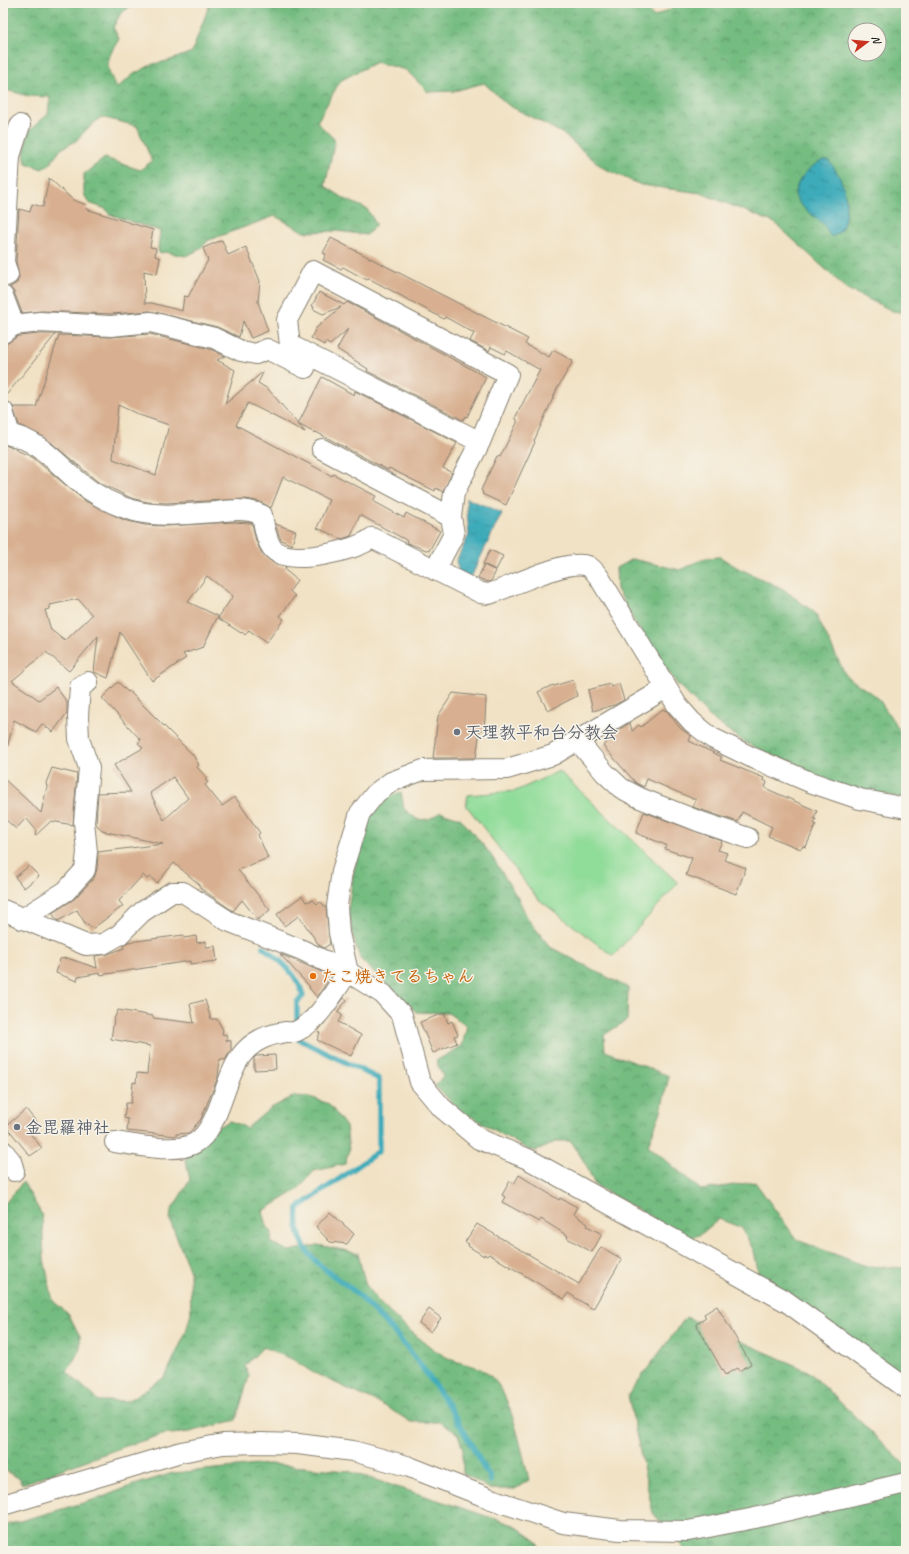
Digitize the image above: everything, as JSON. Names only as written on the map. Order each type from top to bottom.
[{"type":"street","points":[[3,277],[8,275],[4,262],[10,156],[20,125]]},
{"type":"street","points":[[435,570],[454,534],[451,517],[454,493],[480,442],[508,374],[313,271],[287,320],[290,345],[480,442]]},
{"type":"street","points":[[3,296],[8,329],[40,322],[111,326],[151,322],[214,338],[241,351],[256,354],[267,349],[309,370],[325,363]]},
{"type":"street","points":[[3,411],[10,435],[17,436],[35,445],[80,483],[112,503],[153,514],[184,514],[243,510],[255,512],[262,515],[269,542],[274,550],[295,557],[312,556],[349,549],[365,543],[372,538],[481,593],[489,594],[561,567],[576,564],[589,566],[603,583],[640,641],[677,705],[692,722],[712,738],[751,758],[810,782],[860,800],[906,808]]},
{"type":"street","points":[[322,449],[451,517]]},
{"type":"street","points":[[22,919],[66,891],[85,870],[87,852],[84,822],[89,768],[79,739],[78,716],[80,687],[88,682]]},
{"type":"street","points":[[348,972],[339,933],[338,912],[342,871],[360,813],[376,793],[391,782],[423,770],[507,769],[553,755],[666,688]]},
{"type":"street","points":[[577,740],[605,773],[621,788],[640,798],[698,821],[748,838]]},
{"type":"street","points":[[3,910],[86,946],[103,944],[119,935],[142,912],[172,892],[183,892],[228,921],[302,950],[348,972],[383,994],[402,1015],[420,1082],[442,1108],[479,1139],[528,1159],[787,1302],[906,1388]]},
{"type":"street","points":[[114,1142],[161,1148],[181,1148],[195,1143],[204,1134],[216,1114],[233,1068],[246,1050],[265,1036],[296,1032],[307,1025],[348,972]]},
{"type":"street","points":[[3,1151],[11,1161],[13,1173]]},
{"type":"street","points":[[3,1505],[181,1452],[223,1444],[262,1443],[298,1444],[353,1451],[407,1466],[491,1499],[563,1523],[620,1530],[688,1531],[754,1518],[906,1483]]},
{"type":"green space","points":[[3,3],[133,3],[121,13],[113,27],[119,39],[111,52],[108,68],[117,88],[134,74],[153,64],[168,61],[192,52],[210,3],[642,3],[654,17],[682,3],[906,3],[906,313],[893,311],[847,289],[775,223],[701,193],[641,185],[603,168],[562,133],[508,105],[484,83],[454,91],[428,92],[406,70],[376,62],[340,81],[317,122],[335,140],[325,186],[345,199],[367,209],[376,224],[367,235],[337,231],[304,232],[275,216],[209,240],[197,251],[185,256],[166,252],[159,253],[158,248],[160,231],[109,214],[106,209],[89,203],[84,194],[84,174],[105,158],[140,170],[152,161],[137,126],[101,117],[76,141],[61,149],[50,164],[42,169],[26,163],[24,153],[29,131],[48,114],[50,97],[28,96],[3,89]]},
{"type":"green space","points":[[720,557],[738,568],[783,589],[815,613],[846,676],[878,698],[906,740],[906,798],[847,789],[746,743],[712,719],[677,684],[635,623],[617,589],[616,568],[632,559],[680,570],[705,558]]},
{"type":"green space","points":[[559,771],[678,883],[613,956],[537,898],[466,805],[468,795],[516,791]]},
{"type":"green space","points":[[401,792],[404,809],[418,820],[429,819],[441,812],[460,818],[489,852],[519,900],[528,919],[550,947],[628,988],[627,1020],[604,1035],[605,1051],[669,1076],[661,1111],[648,1145],[701,1190],[755,1182],[797,1240],[866,1266],[906,1268],[906,1379],[759,1276],[754,1251],[742,1228],[719,1219],[701,1234],[690,1239],[595,1185],[585,1163],[571,1141],[557,1141],[537,1151],[529,1150],[460,1110],[435,1086],[443,1076],[436,1061],[462,1046],[467,1026],[448,1013],[416,1012],[360,959],[348,911],[353,875],[365,825],[384,798]]},
{"type":"green space","points":[[294,1096],[310,1097],[329,1104],[346,1127],[349,1150],[345,1164],[314,1171],[296,1191],[263,1211],[267,1226],[272,1233],[271,1243],[289,1251],[318,1245],[358,1253],[367,1286],[391,1314],[440,1354],[455,1361],[479,1368],[496,1382],[502,1391],[512,1415],[529,1480],[515,1489],[490,1489],[463,1473],[463,1450],[458,1434],[440,1422],[411,1422],[385,1406],[312,1372],[292,1359],[263,1347],[245,1366],[249,1376],[236,1420],[190,1432],[161,1435],[120,1448],[22,1484],[20,1479],[3,1469],[3,1206],[23,1182],[42,1215],[44,1259],[53,1301],[68,1314],[80,1336],[80,1349],[67,1372],[99,1401],[127,1401],[165,1377],[186,1332],[191,1313],[190,1272],[170,1220],[171,1211],[190,1180],[185,1155],[217,1127],[230,1121],[247,1128],[271,1108]]},
{"type":"green space","points":[[686,1317],[808,1371],[906,1466],[906,1551],[686,1551],[653,1513],[628,1395]]},
{"type":"green space","points":[[269,1464],[348,1471],[514,1525],[538,1542],[540,1551],[3,1551],[3,1526],[100,1498],[131,1486],[173,1473]]},
{"type":"water","points":[[823,160],[828,160],[834,168],[843,185],[845,194],[846,213],[844,222],[841,231],[832,237],[823,224],[799,203],[795,194],[798,184],[804,174]]},
{"type":"water","points":[[466,498],[502,513],[471,577],[459,573],[456,561],[469,535]]},
{"type":"building","points":[[49,178],[73,200],[87,205],[86,209],[153,230],[150,247],[156,248],[155,256],[160,258],[157,274],[144,271],[145,303],[152,303],[182,311],[184,296],[188,297],[208,260],[203,248],[222,240],[228,255],[246,247],[260,281],[258,302],[268,331],[251,338],[243,321],[239,337],[217,327],[150,311],[111,314],[41,311],[22,313],[14,292],[10,287],[17,283],[19,277],[16,261],[19,209],[30,212],[32,204],[43,207]]},
{"type":"building","points":[[331,238],[528,339],[525,344],[549,357],[553,350],[573,361],[557,389],[506,505],[482,494],[483,492],[481,490],[497,456],[500,457],[517,423],[517,419],[515,418],[540,370],[507,351],[505,354],[491,347],[489,351],[470,341],[474,333],[445,317],[444,319],[368,278],[367,280],[343,267],[341,269],[323,260],[326,254],[323,253]]},
{"type":"building","points":[[319,292],[344,305],[347,302],[486,377],[467,417],[466,416],[463,420],[367,371],[368,369],[337,349],[348,329],[330,345],[325,342],[324,345],[311,338],[316,328],[341,307],[323,314],[313,309],[314,307],[312,306]]},
{"type":"building","points":[[56,334],[3,399],[3,372],[6,344],[18,336]]},
{"type":"building","points":[[150,334],[210,349],[225,356],[217,360],[235,370],[225,404],[264,371],[258,383],[268,389],[305,432],[248,403],[236,425],[332,476],[333,474],[376,496],[373,501],[404,518],[406,513],[440,531],[429,551],[407,543],[406,540],[360,515],[351,536],[342,539],[317,528],[329,500],[283,477],[271,508],[261,502],[246,499],[166,503],[147,502],[131,498],[98,482],[46,438],[19,425],[13,407],[36,407],[59,335],[110,337]],"holes":[[[118,405],[142,416],[169,425],[156,475],[113,459]]]},
{"type":"building","points":[[322,377],[354,395],[355,391],[457,443],[443,468],[452,473],[443,492],[436,488],[435,491],[389,468],[388,470],[316,432],[315,433],[298,424]]},
{"type":"building","points":[[3,444],[32,457],[85,501],[124,520],[144,525],[166,526],[234,522],[252,523],[256,541],[262,554],[276,565],[286,567],[285,570],[297,580],[290,591],[295,596],[280,616],[284,619],[266,643],[249,630],[245,635],[218,618],[233,596],[207,576],[188,602],[218,616],[203,647],[183,654],[186,658],[152,681],[120,632],[108,678],[94,672],[98,636],[69,671],[46,652],[12,681],[39,700],[56,687],[67,702],[67,713],[53,732],[42,724],[36,732],[14,720],[8,745],[3,744]],"holes":[[[78,599],[92,615],[65,641],[51,630],[45,610],[50,609],[50,605]]]},
{"type":"building","points":[[275,524],[296,531],[292,545],[281,540]]},
{"type":"building","points":[[490,550],[503,556],[496,570],[483,564]]},
{"type":"building","points":[[484,565],[496,571],[491,581],[488,582],[478,578]]},
{"type":"building","points":[[573,680],[577,696],[548,711],[538,692],[553,685],[554,686]]},
{"type":"building","points":[[118,682],[128,692],[129,691],[193,755],[199,765],[197,767],[207,778],[205,780],[208,782],[205,785],[222,806],[235,797],[260,833],[258,835],[268,858],[238,870],[270,910],[258,920],[242,900],[233,911],[200,888],[200,885],[174,863],[157,883],[150,877],[147,879],[143,875],[119,901],[123,906],[92,929],[88,924],[86,925],[77,910],[58,921],[52,913],[74,899],[94,878],[97,869],[98,852],[163,844],[102,831],[96,824],[98,793],[131,792],[114,765],[143,748],[138,743],[141,740],[102,698]],"holes":[[[173,777],[188,798],[164,820],[150,793]]]},
{"type":"building","points":[[610,684],[611,687],[619,684],[624,700],[614,705],[593,711],[588,690]]},
{"type":"building","points":[[453,693],[486,697],[485,720],[483,730],[480,730],[476,758],[433,758],[438,716]]},
{"type":"building","points":[[663,709],[665,711],[666,710],[680,728],[691,736],[689,741],[722,757],[720,760],[764,778],[763,780],[767,782],[765,788],[817,811],[814,819],[816,819],[814,823],[816,824],[806,847],[803,846],[801,849],[768,836],[772,827],[742,812],[738,822],[693,807],[696,800],[647,779],[644,787],[636,783],[603,746],[608,740],[607,738],[615,732],[630,723],[632,731],[639,725],[641,727]]},
{"type":"building","points":[[52,768],[77,774],[73,825],[51,821],[35,836],[36,830],[26,818],[16,829],[3,817],[3,778],[41,813],[47,787],[46,783]]},
{"type":"building","points":[[644,812],[722,841],[718,850],[727,853],[724,860],[746,868],[736,894],[686,875],[692,858],[665,849],[666,845],[636,833]]},
{"type":"building","points":[[29,866],[39,876],[24,888],[15,877]]},
{"type":"building","points":[[302,896],[306,902],[313,900],[317,904],[321,902],[326,908],[330,944],[324,948],[319,945],[299,916],[284,926],[277,914]]},
{"type":"building","points":[[184,935],[184,938],[196,936],[197,943],[206,941],[206,947],[215,946],[217,961],[190,964],[190,961],[100,975],[100,973],[78,977],[77,981],[56,973],[60,959],[67,958],[97,968],[95,956],[108,954],[124,948],[123,946],[128,942]]},
{"type":"building","name":"たこ焼きてるちゃん","points":[[280,954],[324,973],[329,979],[317,997],[309,988],[310,987]]},
{"type":"building","points":[[344,998],[347,1000],[337,1012],[342,1015],[338,1022],[361,1035],[351,1056],[317,1040],[320,1033],[318,1032],[319,1030]]},
{"type":"building","points":[[205,1000],[211,1019],[217,1019],[223,1030],[222,1034],[227,1035],[226,1040],[231,1041],[231,1050],[225,1060],[220,1059],[218,1077],[201,1119],[189,1133],[176,1134],[176,1136],[127,1131],[128,1119],[124,1118],[126,1103],[131,1103],[133,1082],[136,1083],[137,1073],[147,1074],[150,1046],[111,1039],[114,1019],[118,1010],[153,1016],[153,1018],[194,1023],[190,1004]]},
{"type":"building","points":[[444,1013],[448,1023],[452,1021],[458,1035],[454,1036],[457,1043],[433,1053],[420,1022]]},
{"type":"building","points":[[275,1055],[276,1069],[254,1070],[254,1058],[256,1056]]},
{"type":"building","points":[[26,1109],[38,1124],[28,1131],[42,1148],[30,1156],[6,1126]]},
{"type":"building","points":[[519,1175],[559,1200],[560,1198],[577,1207],[573,1214],[588,1224],[587,1226],[602,1234],[592,1252],[567,1238],[568,1236],[541,1219],[539,1222],[502,1202],[505,1197],[502,1195],[510,1181],[514,1184]]},
{"type":"building","points":[[330,1212],[354,1234],[347,1244],[330,1242],[316,1227]]},
{"type":"building","points":[[477,1224],[579,1284],[601,1247],[622,1259],[593,1309],[568,1293],[564,1299],[489,1254],[487,1256],[484,1254],[484,1256],[468,1246],[469,1244],[465,1242]]},
{"type":"building","points":[[717,1306],[751,1364],[739,1371],[737,1368],[725,1375],[696,1324],[706,1318],[704,1314]]},
{"type":"building","points":[[429,1309],[441,1318],[431,1332],[419,1323]]},
{"type":"waterway","points":[[263,947],[288,968],[301,988],[303,996],[297,1002],[297,1027]]},
{"type":"waterway","points":[[298,1036],[299,1039],[379,1079],[379,1151],[298,1208],[299,1234],[303,1244],[316,1262],[358,1295],[397,1335],[439,1391],[485,1470],[490,1476],[490,1481]]},
{"type":"place","name":"天理教平和台分教会","points":[[457,732]]},
{"type":"place","name":"たこ焼きてるちゃん","points":[[313,976]]},
{"type":"place","name":"金毘羅神社","points":[[17,1127]]}]
